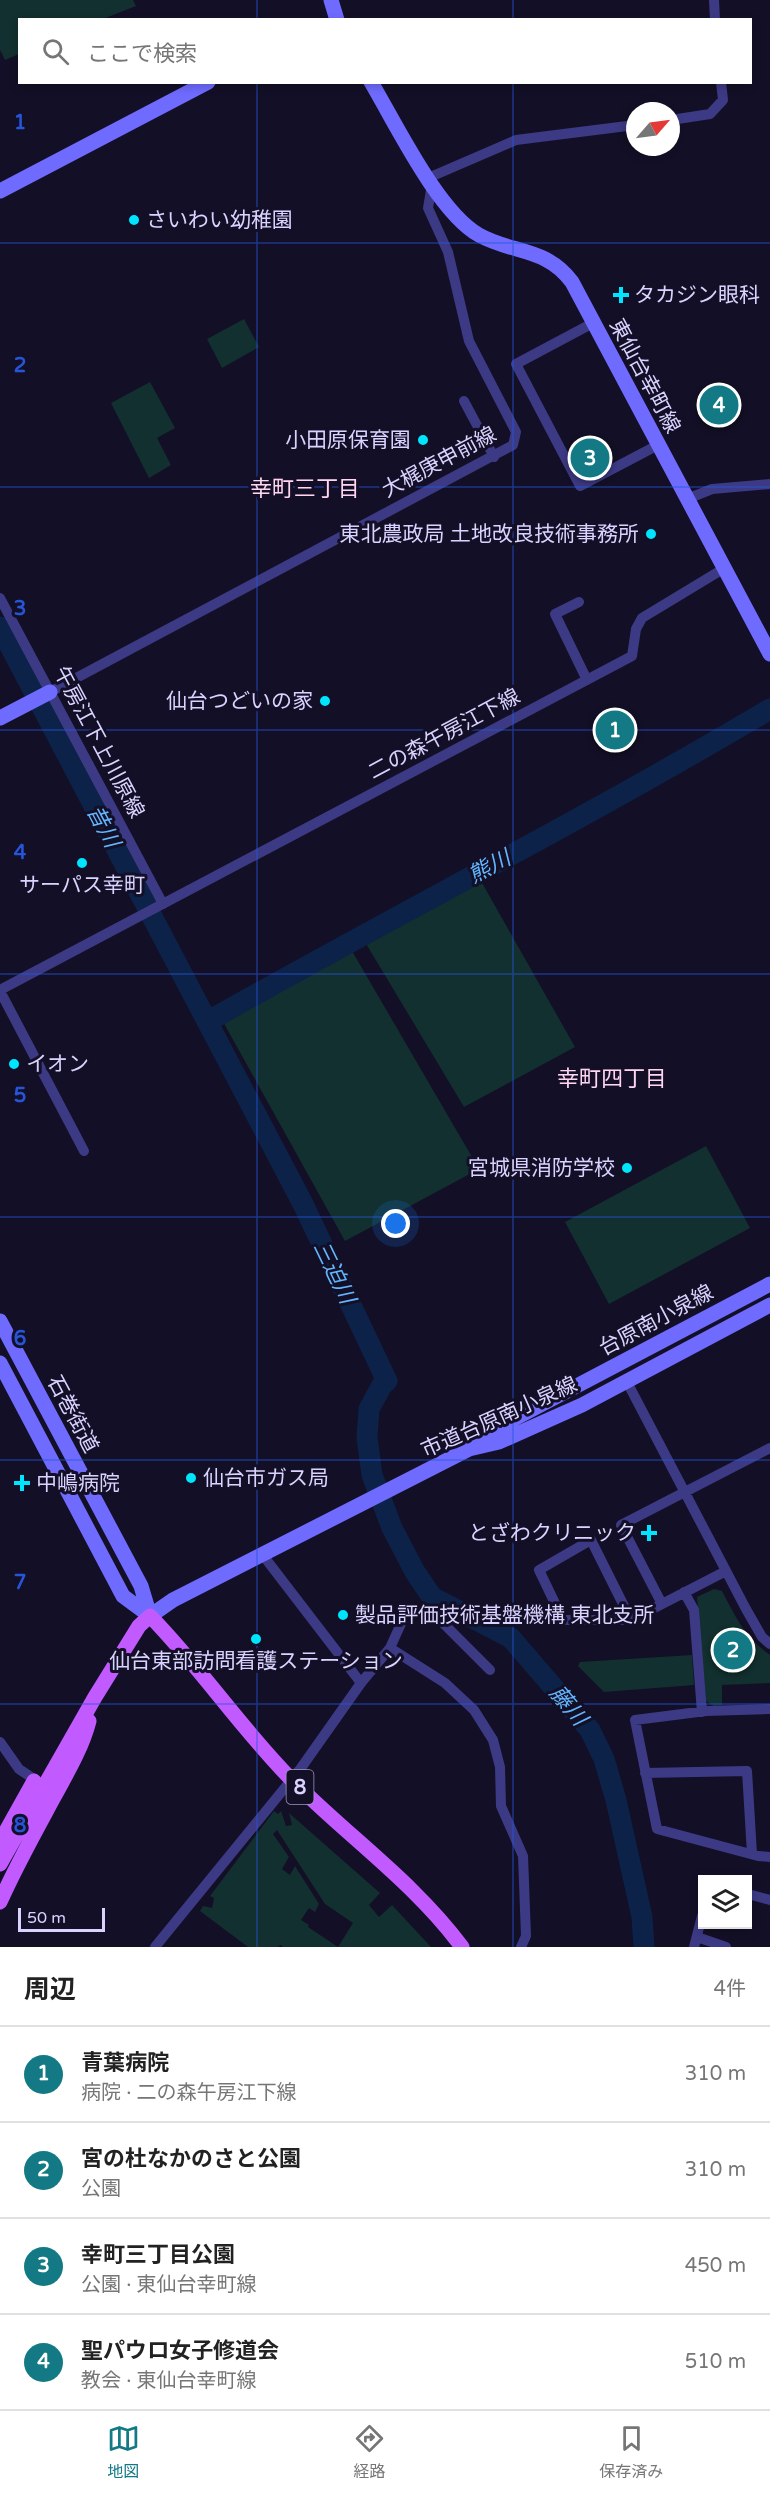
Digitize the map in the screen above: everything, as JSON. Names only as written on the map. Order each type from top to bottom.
[{"type":"main road","points":[[0,1842],[139,1626],[150,1616]]},
{"type":"main road","name":"8","points":[[150,1616],[175,1642],[291,1779],[416,1894],[462,1947]]},
{"type":"main road","points":[[0,1902],[12,1874],[81,1745],[95,1697]]},
{"type":"main road","points":[[0,1864],[39,1783]]},
{"type":"street","points":[[331,0],[337,18]]},
{"type":"street","points":[[714,0],[716,18]]},
{"type":"street","points":[[0,191],[204,84]]},
{"type":"street","name":"東仙台幸町線","points":[[372,84],[444,204],[460,221],[480,236],[548,260],[561,268],[572,282],[770,654]]},
{"type":"street","points":[[680,119],[710,114],[723,100],[721,84]]},
{"type":"street","points":[[430,181],[516,140],[626,126]]},
{"type":"street","name":"大梶庚申前線","points":[[0,718],[513,445],[516,432],[469,341],[448,252],[428,208],[430,181]]},
{"type":"street","points":[[593,323],[516,364],[580,486],[658,445]]},
{"type":"street","points":[[464,401],[494,457]]},
{"type":"street","points":[[687,499],[712,489],[770,484]]},
{"type":"street","name":"二の森午房江下線","points":[[0,990],[632,656],[636,629],[642,618],[723,569]]},
{"type":"street","name":"午房江下上川原線","points":[[0,598],[41,696],[159,906]]},
{"type":"street","points":[[579,602],[555,614],[588,680]]},
{"type":"street","points":[[0,990],[84,1151]]},
{"type":"street","name":"台原南小泉線","points":[[469,1449],[495,1429],[770,1284]]},
{"type":"street","name":"市道台原南小泉線","points":[[150,1616],[173,1600],[469,1449],[499,1442],[582,1405],[770,1305]]},
{"type":"street","name":"石巻街道","points":[[0,1322],[141,1586],[150,1616]]},
{"type":"street","name":"石巻街道","points":[[0,1363],[123,1596],[150,1616]]},
{"type":"street","points":[[627,1382],[762,1637],[770,1644]]},
{"type":"street","points":[[662,1604],[621,1525],[770,1448]]},
{"type":"street","points":[[631,1620],[591,1540],[539,1570],[563,1620],[631,1620],[726,1571]]},
{"type":"street","points":[[262,1554],[361,1683]]},
{"type":"street","points":[[684,1593],[694,1610],[702,1712]]},
{"type":"street","points":[[155,1947],[291,1779],[361,1683],[390,1648],[404,1617],[409,1614],[425,1614],[439,1619],[490,1670]]},
{"type":"street","points":[[390,1648],[445,1683],[474,1710],[493,1740],[500,1767],[501,1806],[523,1856],[526,1936],[521,1947]]},
{"type":"street","points":[[770,1709],[702,1712],[634,1720],[657,1828],[770,1857]]},
{"type":"street","points":[[0,1742],[19,1769],[39,1783]]},
{"type":"street","points":[[645,1773],[747,1771],[752,1854]]},
{"type":"street","points":[[752,1895],[770,1900]]},
{"type":"street","points":[[696,1942],[726,1947]]},
{"type":"green space","points":[[0,0],[133,0],[136,6],[106,18],[18,18],[18,54],[5,60],[0,50]]},
{"type":"green space","points":[[244,319],[259,347],[222,368],[207,339]]},
{"type":"green space","points":[[150,382],[175,428],[157,438],[171,465],[149,478],[111,403]]},
{"type":"green space","points":[[592,443],[605,465],[594,470],[586,470],[576,451]]},
{"type":"green space","points":[[477,874],[575,1047],[464,1107],[362,937]]},
{"type":"green space","points":[[352,951],[479,1169],[345,1241],[222,1020]]},
{"type":"green space","points":[[706,1146],[750,1228],[609,1304],[565,1222]]},
{"type":"green space","points":[[714,1589],[722,1591],[748,1634],[770,1655],[770,1683],[722,1685],[722,1705],[714,1706],[706,1701],[697,1597]]},
{"type":"green space","points":[[692,1655],[694,1685],[604,1692],[578,1666],[580,1662]]},
{"type":"green space","points":[[274,1811],[278,1814],[281,1811],[286,1826],[292,1825],[289,1813],[380,1893],[369,1905],[379,1917],[392,1905],[431,1947],[338,1947],[283,1947],[281,1945],[248,1947],[200,1911],[203,1906],[212,1908],[214,1898],[210,1896]],"holes":[[[277,1830],[325,1904],[353,1923],[338,1947],[308,1927],[309,1925],[301,1920],[309,1908],[315,1912],[319,1904],[295,1866],[290,1875],[282,1869],[289,1857],[273,1834]]]},
{"type":"waterway","name":"三迫川","points":[[0,627],[303,1204],[387,1381],[382,1385],[369,1409],[367,1438],[372,1475],[392,1528],[415,1572],[432,1597],[511,1638],[590,1730],[604,1759],[616,1800],[642,1917],[644,1947]]},
{"type":"waterway","name":"熊川","points":[[209,1024],[212,1019],[632,789],[770,709]]},
{"type":"place","name":"さいわい幼稚園","points":[[134,220]]},
{"type":"place","name":"タカジン眼科","points":[[621,295]]},
{"type":"place","name":"聖パウロ女子修道会","points":[[719,405]]},
{"type":"place","name":"小田原保育園","points":[[423,440]]},
{"type":"place","name":"幸町三丁目公園","points":[[590,458]]},
{"type":"place","name":"東北農政局 土地改良技術事務所","points":[[651,534]]},
{"type":"place","name":"仙台つどいの家","points":[[325,701]]},
{"type":"place","name":"青葉病院","points":[[615,730]]},
{"type":"place","name":"サーパス幸町","points":[[82,863]]},
{"type":"place","name":"イオン","points":[[14,1064]]},
{"type":"place","name":"宮城県消防学校","points":[[627,1168]]},
{"type":"place","name":"仙台市ガス局","points":[[191,1478]]},
{"type":"place","name":"中嶋病院","points":[[22,1483]]},
{"type":"place","name":"とざわクリニック","points":[[649,1533]]},
{"type":"place","name":"製品評価技術基盤機構 東北支所","points":[[343,1615]]},
{"type":"place","name":"仙台東部訪問看護ステーション","points":[[256,1639]]},
{"type":"place","name":"宮の杜なかのさと公園","points":[[733,1650]]},
{"type":"district","name":"幸町三丁目","points":[[305,488]]},
{"type":"district","name":"幸町四丁目","points":[[612,1078]]},
{"type":"water label","name":"昔川","points":[[104,826]]},
{"type":"water label","name":"藤川","points":[[569,1705]]}]
